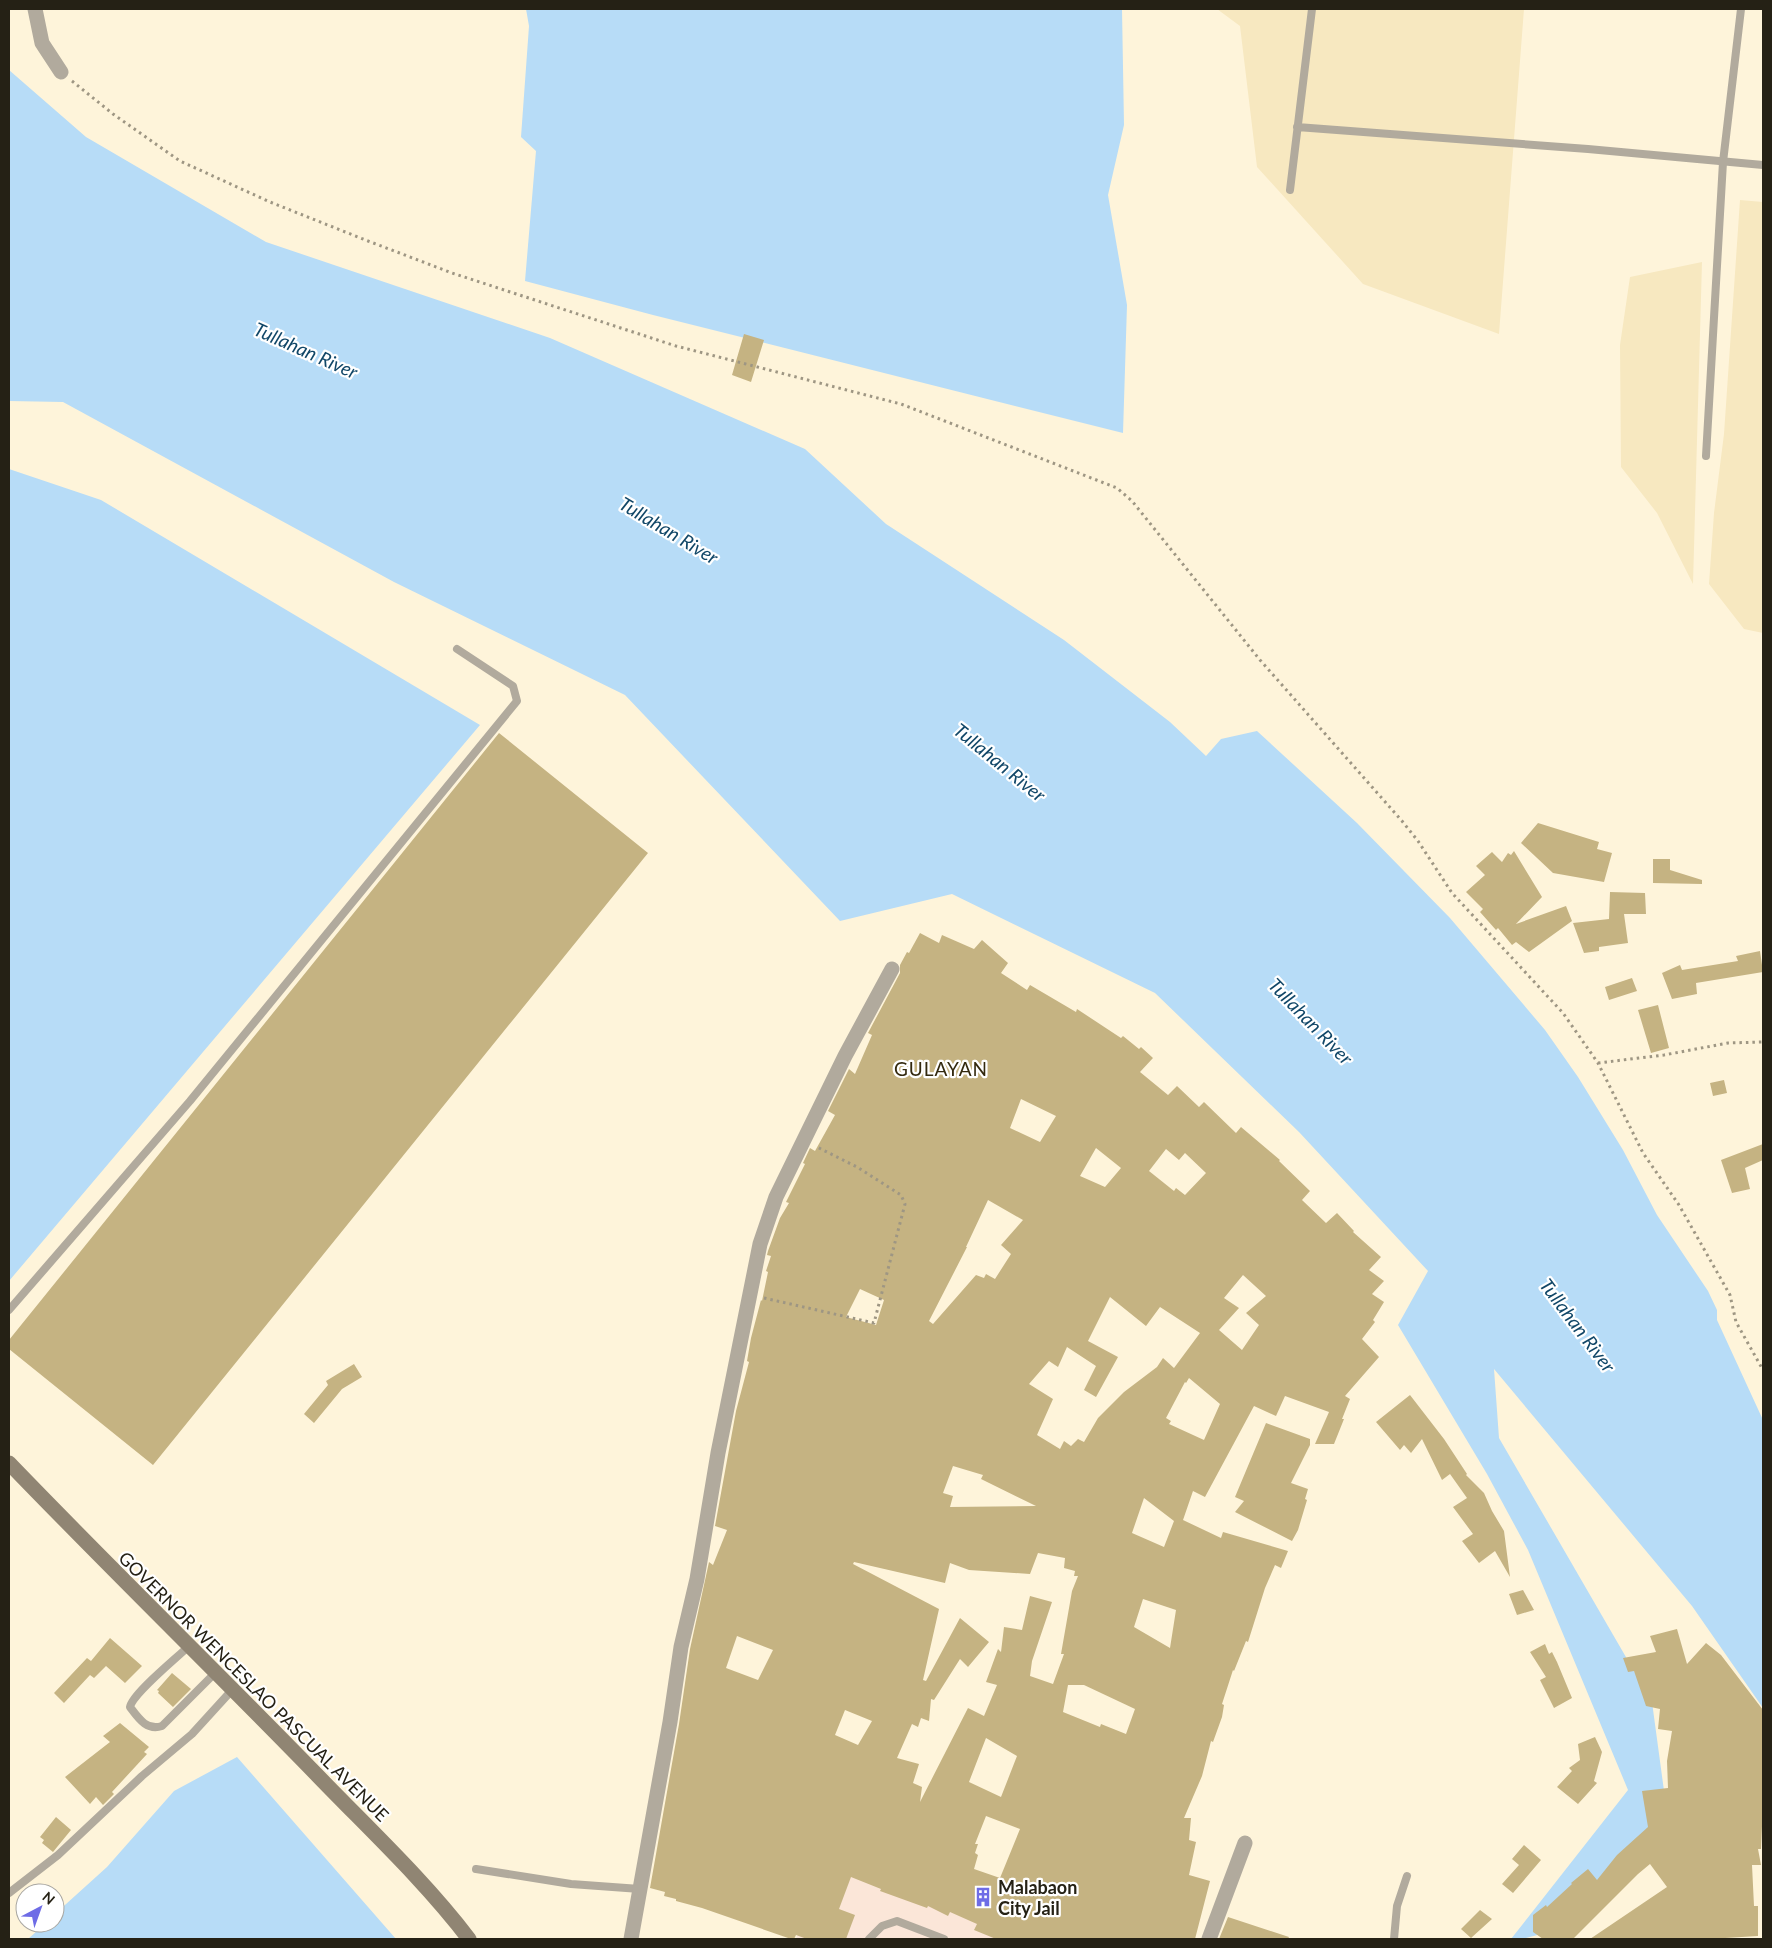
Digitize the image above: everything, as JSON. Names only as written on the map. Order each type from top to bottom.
[{"type":"main road","name":"GOVERNOR WENCESLAO PASCUAL AVENUE","points":[[9,1463],[433,1894],[469,1939]]},
{"type":"street","points":[[35,9],[42,42],[61,72]]},
{"type":"street","points":[[631,1939],[670,1722],[681,1647],[697,1578],[718,1452],[760,1244],[773,1207],[804,1140],[892,969]]},
{"type":"street","points":[[1209,1939],[1245,1843]]},
{"type":"lane","points":[[1290,190],[1312,9]]},
{"type":"lane","points":[[1706,456],[1723,162],[1741,9]]},
{"type":"lane","points":[[1297,126],[1763,165]]},
{"type":"lane","points":[[9,1310],[190,1100],[517,701],[513,686],[456,649]]},
{"type":"lane","points":[[190,1645],[140,1691],[132,1701],[130,1707],[148,1727],[162,1726],[216,1672]]},
{"type":"lane","points":[[9,1893],[58,1855],[142,1776],[192,1734],[233,1689]]},
{"type":"lane","points":[[476,1868],[571,1884],[640,1889]]},
{"type":"lane","points":[[1394,1939],[1397,1906],[1407,1876]]},
{"type":"lane","points":[[870,1939],[882,1926],[897,1922],[944,1939]]},
{"type":"path","points":[[61,72],[113,114],[180,162],[270,202],[452,274],[676,346],[901,404],[1116,488],[1132,501],[1260,660],[1418,841],[1452,893],[1563,1013],[1598,1063],[1644,1153],[1679,1205],[1730,1296],[1736,1322],[1763,1370]]},
{"type":"path","points":[[1598,1063],[1664,1055],[1728,1043],[1763,1042]]},
{"type":"path","points":[[750,1294],[874,1323],[905,1204],[901,1195],[857,1167],[804,1140]]},
{"type":"shaded area","points":[[1217,9],[1524,9],[1499,334],[1363,284],[1257,167],[1240,26]]},
{"type":"shaded area","points":[[1740,200],[1763,202],[1763,633],[1744,629],[1709,584],[1714,513],[1724,434]]},
{"type":"shaded area","points":[[1702,262],[1693,584],[1657,513],[1621,467],[1620,345],[1630,277]]},
{"type":"shaded area","points":[[841,1830],[1109,1939],[796,1939]]},
{"type":"water","points":[[526,9],[1122,9],[1124,125],[1108,195],[1127,305],[1123,433],[525,281],[536,151],[521,137],[529,26]]},
{"type":"water","name":"Tullahan River","points":[[9,70],[86,137],[266,242],[550,338],[805,449],[886,524],[1064,640],[1170,722],[1206,756],[1221,739],[1257,731],[1357,823],[1450,918],[1545,1030],[1578,1077],[1623,1150],[1657,1215],[1708,1291],[1717,1310],[1717,1320],[1763,1420],[1763,1708],[1692,1606],[1494,1369],[1499,1438],[1652,1702],[1667,1813],[1560,1929],[1522,1939],[1511,1939],[1628,1790],[1528,1550],[1487,1474],[1398,1325],[1428,1271],[1299,1132],[1155,993],[952,894],[840,921],[625,695],[394,582],[63,402],[9,401]]},
{"type":"water","points":[[9,469],[101,500],[480,725],[9,1281]]},
{"type":"water","points":[[237,1757],[396,1939],[28,1939],[35,1933],[65,1933],[65,1905],[107,1867],[174,1791]]},
{"type":"building","points":[[744,334],[764,340],[751,382],[732,375]]},
{"type":"building","points":[[499,733],[648,853],[153,1465],[9,1349],[9,1340]]},
{"type":"building","points":[[1538,823],[1599,842],[1597,849],[1612,853],[1604,882],[1553,873],[1521,843]]},
{"type":"building","points":[[1514,851],[1542,897],[1516,924],[1566,906],[1572,921],[1529,952],[1516,942],[1512,945],[1498,928],[1496,930],[1480,912],[1483,909],[1466,892],[1485,875],[1476,866],[1492,852],[1502,862],[1508,853],[1511,855]]},
{"type":"building","points":[[1653,859],[1670,859],[1670,870],[1702,880],[1702,884],[1653,883]]},
{"type":"building","points":[[1610,892],[1645,893],[1646,914],[1624,914],[1628,943],[1599,947],[1599,951],[1584,953],[1573,923],[1609,919]]},
{"type":"building","points":[[920,933],[939,943],[942,935],[974,949],[982,940],[1008,963],[1001,973],[1027,990],[1030,985],[1076,1012],[1077,1009],[1121,1038],[1123,1036],[1139,1049],[1141,1047],[1153,1058],[1140,1072],[1168,1095],[1177,1086],[1199,1107],[1204,1102],[1236,1133],[1241,1127],[1280,1160],[1310,1191],[1302,1200],[1326,1223],[1337,1213],[1353,1232],[1381,1257],[1369,1270],[1384,1281],[1372,1294],[1384,1302],[1373,1320],[1375,1322],[1362,1339],[1379,1357],[1345,1396],[1350,1399],[1334,1444],[1315,1444],[1329,1412],[1285,1396],[1276,1416],[1254,1406],[1205,1497],[1193,1491],[1183,1520],[1221,1538],[1223,1532],[1288,1551],[1281,1568],[1275,1565],[1265,1588],[1248,1642],[1246,1641],[1233,1670],[1222,1704],[1224,1705],[1222,1717],[1213,1742],[1211,1741],[1202,1776],[1184,1818],[1191,1818],[1189,1840],[1196,1842],[1189,1875],[1210,1881],[1195,1939],[996,1939],[974,1930],[977,1924],[950,1912],[948,1916],[928,1906],[927,1908],[880,1891],[881,1889],[851,1877],[839,1909],[855,1915],[846,1939],[807,1939],[796,1935],[794,1939],[791,1939],[702,1908],[676,1901],[676,1899],[664,1896],[665,1892],[650,1888],[679,1724],[690,1649],[709,1562],[713,1565],[727,1530],[715,1526],[736,1411],[749,1362],[747,1361],[751,1338],[768,1272],[766,1271],[771,1256],[767,1255],[768,1251],[780,1218],[789,1203],[786,1202],[805,1164],[803,1163],[810,1148],[815,1151],[835,1115],[828,1111],[849,1069],[855,1074],[872,1035],[868,1033],[900,973],[900,965],[907,952],[909,953]],"holes":[[[1021,1099],[1056,1116],[1040,1142],[1010,1128]],[[1096,1148],[1121,1168],[1105,1187],[1080,1176]],[[1166,1149],[1179,1160],[1185,1153],[1206,1173],[1185,1195],[1176,1188],[1174,1191],[1149,1171]],[[988,1200],[1023,1220],[1001,1245],[1011,1254],[995,1279],[986,1274],[984,1278],[976,1275],[933,1324],[929,1321],[967,1247]],[[1243,1275],[1266,1296],[1246,1313],[1259,1325],[1242,1350],[1219,1330],[1239,1308],[1224,1298]],[[860,1289],[884,1300],[876,1325],[846,1317]],[[1110,1297],[1146,1326],[1160,1307],[1200,1333],[1174,1368],[1163,1358],[1157,1367],[1124,1392],[1098,1418],[1084,1442],[1078,1439],[1071,1446],[1064,1441],[1060,1449],[1037,1435],[1053,1399],[1029,1384],[1049,1361],[1058,1367],[1067,1347],[1096,1366],[1084,1390],[1096,1397],[1118,1357],[1088,1341]],[[1189,1378],[1220,1404],[1204,1440],[1169,1424],[1171,1421],[1166,1418]],[[953,1466],[983,1475],[981,1479],[1036,1506],[950,1507],[953,1496],[943,1493]],[[1144,1498],[1174,1521],[1164,1547],[1132,1533]],[[1038,1553],[1065,1558],[1064,1568],[1075,1571],[1074,1576],[1078,1576],[1072,1591],[1061,1654],[1064,1654],[1053,1684],[1030,1676],[1032,1661],[1052,1602],[1030,1596],[1022,1630],[1004,1627],[1001,1652],[998,1649],[986,1682],[997,1685],[984,1716],[968,1708],[920,1802],[922,1787],[913,1783],[919,1764],[897,1758],[912,1724],[918,1727],[921,1718],[929,1721],[931,1699],[934,1700],[960,1659],[968,1667],[989,1642],[960,1618],[926,1681],[923,1680],[939,1609],[853,1564],[854,1562],[945,1583],[950,1563],[969,1570],[1030,1574]],[[1143,1599],[1176,1610],[1170,1648],[1134,1627]],[[737,1636],[773,1650],[758,1680],[726,1668]],[[1068,1685],[1084,1685],[1135,1709],[1126,1734],[1101,1724],[1100,1727],[1063,1712]],[[845,1710],[872,1721],[858,1745],[835,1735]],[[986,1738],[1017,1756],[1001,1797],[969,1782]],[[986,1816],[1020,1829],[1000,1878],[974,1869],[978,1855],[975,1853],[978,1844],[975,1844]]]},
{"type":"building","points":[[1760,951],[1763,972],[1696,983],[1697,994],[1672,999],[1662,973],[1680,965],[1682,970],[1738,961],[1736,956]]},
{"type":"building","points":[[1632,978],[1637,991],[1609,1000],[1605,987]]},
{"type":"building","points":[[1658,1005],[1669,1048],[1651,1053],[1638,1010]]},
{"type":"building","points":[[1724,1080],[1727,1093],[1713,1096],[1710,1083]]},
{"type":"building","points":[[1763,1144],[1763,1160],[1745,1168],[1750,1189],[1732,1193],[1721,1160]]},
{"type":"building","points":[[354,1364],[362,1377],[342,1389],[314,1423],[304,1414],[328,1385],[326,1381]]},
{"type":"building","points":[[1410,1395],[1444,1439],[1466,1475],[1484,1493],[1504,1531],[1510,1577],[1495,1551],[1479,1563],[1462,1541],[1473,1534],[1453,1507],[1467,1498],[1450,1474],[1442,1480],[1422,1439],[1411,1453],[1404,1445],[1400,1450],[1376,1422]]},
{"type":"building","points":[[1266,1423],[1310,1439],[1310,1445],[1291,1483],[1308,1489],[1305,1499],[1307,1500],[1298,1530],[1292,1541],[1235,1512],[1244,1501],[1235,1497]]},
{"type":"building","points":[[1523,1590],[1534,1610],[1517,1615],[1509,1594]]},
{"type":"building","points":[[1677,1629],[1687,1664],[1706,1643],[1721,1655],[1763,1710],[1763,1804],[1761,1849],[1758,1849],[1761,1865],[1752,1865],[1754,1906],[1758,1906],[1758,1936],[1709,1939],[1590,1939],[1667,1887],[1650,1864],[1573,1939],[1543,1939],[1533,1932],[1533,1915],[1546,1905],[1547,1907],[1588,1869],[1597,1880],[1617,1855],[1648,1827],[1642,1791],[1668,1788],[1667,1761],[1672,1731],[1658,1729],[1660,1709],[1646,1706],[1634,1671],[1628,1672],[1623,1658],[1656,1652],[1650,1636]]},
{"type":"building","points":[[110,1638],[142,1666],[125,1683],[106,1666],[94,1678],[90,1675],[64,1703],[54,1693],[87,1658],[91,1661]]},
{"type":"building","points":[[1545,1644],[1549,1654],[1552,1652],[1557,1662],[1572,1698],[1554,1708],[1540,1680],[1546,1677],[1530,1652]]},
{"type":"building","points":[[172,1673],[191,1689],[173,1707],[157,1690]]},
{"type":"building","points":[[120,1723],[149,1747],[144,1752],[147,1754],[112,1792],[114,1794],[103,1805],[96,1797],[90,1804],[65,1777],[110,1742],[103,1736]]},
{"type":"building","points":[[1595,1737],[1602,1752],[1594,1781],[1597,1783],[1578,1804],[1557,1787],[1572,1771],[1569,1768],[1580,1760],[1578,1744]]},
{"type":"building","points":[[56,1817],[71,1830],[53,1852],[42,1843],[44,1840],[40,1837]]},
{"type":"building","points":[[1524,1845],[1541,1860],[1513,1893],[1502,1884],[1519,1865],[1512,1859]]},
{"type":"building","points":[[1480,1910],[1492,1919],[1471,1938],[1461,1929]]},
{"type":"building","points":[[1228,1917],[1289,1937],[1288,1939],[1219,1939]]},
{"type":"place","name":"Malabaon City Jail","points":[[983,1897]]},
{"type":"district","name":"GULAYAN","points":[[941,1068]]}]
